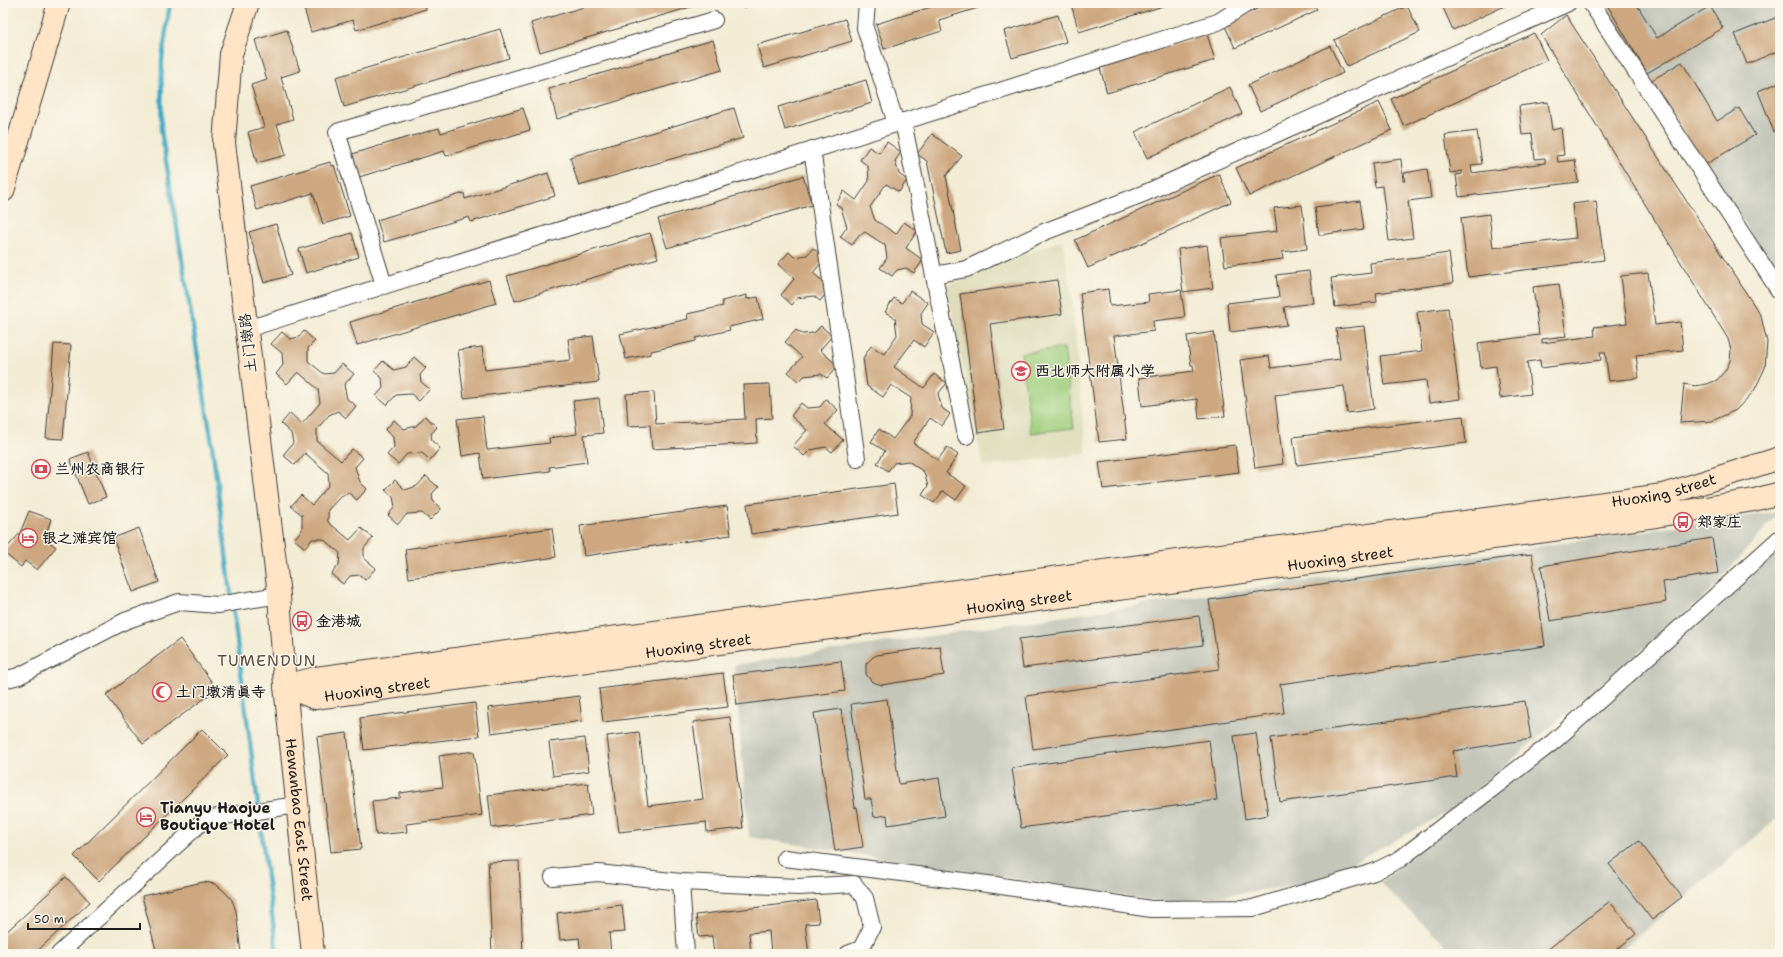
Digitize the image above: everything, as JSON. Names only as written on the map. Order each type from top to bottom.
[{"type":"street","points":[[3,191],[59,3]]},
{"type":"street","name":"土门墩路","points":[[248,3],[231,54],[224,144],[279,595],[285,686]]},
{"type":"street","points":[[867,3],[865,28],[899,122],[934,274],[966,436]]},
{"type":"street","points":[[247,329],[812,149],[1218,22],[1248,3]]},
{"type":"street","points":[[934,274],[966,269],[1044,232],[1145,193],[1568,3]]},
{"type":"street","points":[[1591,3],[1780,292]]},
{"type":"street","points":[[384,285],[337,132],[714,20]]},
{"type":"street","points":[[812,149],[857,459]]},
{"type":"street","name":"Huoxing street","points":[[285,686],[316,678],[340,674],[1663,495],[1780,458]]},
{"type":"street","name":"Huoxing street","points":[[285,686],[315,698],[1656,516],[1754,500],[1780,493]]},
{"type":"street","points":[[785,858],[995,885],[1151,909],[1253,908],[1374,872],[1400,859],[1553,742],[1780,538]]},
{"type":"street","points":[[3,680],[18,676],[126,621],[179,602],[218,605],[279,595]]},
{"type":"street","name":"Hewanbao East Street","points":[[285,686],[313,954]]},
{"type":"street","points":[[59,954],[205,820],[297,806]]},
{"type":"street","points":[[553,877],[598,873],[681,882],[798,887],[854,884],[865,898],[872,927],[861,949],[848,954]]},
{"type":"street","points":[[681,882],[686,954]]},
{"type":"shaded area","points":[[1599,3],[1780,3],[1780,278]]},
{"type":"shaded area","name":"西北师大附属小学","points":[[1062,240],[1071,289],[1086,454],[983,466],[947,285]]},
{"type":"shaded area","points":[[1780,511],[1708,594],[1452,810],[1314,883],[1170,903],[749,837],[734,665]]},
{"type":"shaded area","points":[[1780,544],[1780,816],[1617,954],[1455,954],[1380,883]]},
{"type":"green space","points":[[1064,348],[1074,428],[1031,433],[1021,353]]},
{"type":"building","points":[[310,3],[350,3],[350,5],[356,3],[425,3],[426,9],[356,30],[353,20],[311,32],[303,5]]},
{"type":"building","points":[[597,3],[704,3],[540,52],[531,23]]},
{"type":"building","points":[[742,3],[757,3],[743,8]]},
{"type":"building","points":[[929,3],[994,3],[939,20],[942,31],[884,49],[876,24],[931,7]]},
{"type":"building","points":[[1173,3],[1079,32],[1071,4]]},
{"type":"building","points":[[1270,3],[1314,3],[1317,10],[1235,48],[1224,24]]},
{"type":"building","points":[[1441,3],[1511,3],[1453,30]]},
{"type":"building","points":[[1606,3],[1636,3],[1657,38],[1710,6],[1723,28],[1647,73]]},
{"type":"building","points":[[1407,6],[1420,32],[1347,66],[1334,40]]},
{"type":"building","points":[[1058,15],[1066,42],[1012,58],[1004,31]]},
{"type":"building","points":[[1566,15],[1761,316],[1767,342],[1765,368],[1754,391],[1736,410],[1712,421],[1680,423],[1684,384],[1695,386],[1707,384],[1717,380],[1725,371],[1730,361],[1731,350],[1728,339],[1541,35]]},
{"type":"building","points":[[1780,16],[1780,50],[1747,64],[1735,34]]},
{"type":"building","points":[[845,19],[852,41],[764,68],[757,45]]},
{"type":"building","points":[[500,29],[509,58],[344,107],[336,77]]},
{"type":"building","points":[[287,30],[300,71],[281,77],[293,119],[277,124],[286,155],[257,163],[248,132],[264,127],[251,85],[267,80],[255,40]]},
{"type":"building","points":[[1534,33],[1547,60],[1404,126],[1391,99]]},
{"type":"building","points":[[1207,34],[1215,60],[1107,93],[1100,68]]},
{"type":"building","points":[[713,40],[722,70],[557,119],[549,89]]},
{"type":"building","points":[[1330,46],[1343,73],[1260,111],[1248,85]]},
{"type":"building","points":[[1682,62],[1717,121],[1739,108],[1755,135],[1703,166],[1652,80]]},
{"type":"building","points":[[866,80],[872,103],[785,130],[778,107]]},
{"type":"building","points":[[1780,82],[1780,129],[1774,132],[1758,91]]},
{"type":"building","points":[[1230,87],[1242,114],[1147,158],[1135,132]]},
{"type":"building","points":[[1379,102],[1392,130],[1249,196],[1236,168]]},
{"type":"building","points":[[1548,102],[1552,130],[1561,128],[1564,155],[1557,156],[1558,162],[1575,160],[1578,182],[1459,197],[1456,175],[1462,174],[1462,171],[1450,173],[1445,135],[1477,131],[1482,164],[1471,165],[1472,173],[1545,163],[1545,158],[1535,159],[1532,134],[1522,135],[1519,106]]},
{"type":"building","points":[[523,108],[530,130],[446,156],[444,151],[359,177],[352,154],[439,128],[441,133]]},
{"type":"building","points":[[734,108],[743,138],[579,186],[570,157]]},
{"type":"building","points":[[932,134],[962,156],[946,176],[961,250],[946,253],[927,161],[917,154]]},
{"type":"building","points":[[887,142],[901,152],[895,161],[899,174],[907,180],[899,192],[886,184],[870,207],[875,220],[896,234],[904,222],[917,231],[906,248],[923,260],[914,273],[906,268],[897,270],[892,276],[880,268],[887,258],[885,245],[865,232],[859,236],[852,245],[840,237],[847,227],[841,208],[836,204],[844,191],[856,200],[869,181],[868,166],[860,160],[869,147],[879,153]]},
{"type":"building","points":[[1401,159],[1403,181],[1405,181],[1404,173],[1427,169],[1431,198],[1408,201],[1413,238],[1389,241],[1382,186],[1375,187],[1372,163]]},
{"type":"building","points":[[330,162],[332,166],[334,165],[350,216],[323,224],[313,193],[257,210],[250,186]]},
{"type":"building","points":[[548,173],[555,196],[471,222],[469,217],[384,242],[377,220],[464,193],[465,199]]},
{"type":"building","points":[[1219,174],[1231,202],[1088,268],[1075,240]]},
{"type":"building","points":[[803,176],[812,205],[667,248],[658,219]]},
{"type":"building","points":[[1360,201],[1364,229],[1319,235],[1315,207]]},
{"type":"building","points":[[1596,201],[1604,260],[1468,277],[1461,218],[1489,214],[1493,248],[1576,238],[1572,204]]},
{"type":"building","points":[[1302,205],[1307,249],[1282,252],[1283,259],[1225,266],[1221,238],[1277,231],[1274,208]]},
{"type":"building","points":[[276,224],[291,275],[264,283],[249,232]]},
{"type":"building","points":[[352,233],[359,257],[306,273],[299,249]]},
{"type":"building","points":[[650,233],[658,258],[515,301],[507,276]]},
{"type":"building","points":[[1207,245],[1213,288],[1183,292],[1178,249]]},
{"type":"building","points":[[813,248],[825,258],[813,273],[831,288],[820,301],[814,296],[797,298],[792,305],[781,295],[794,279],[778,264],[789,252],[794,257],[807,255]]},
{"type":"building","points":[[1449,253],[1453,283],[1376,293],[1377,302],[1335,307],[1331,278],[1371,273],[1370,263]]},
{"type":"building","points":[[1309,271],[1313,303],[1284,307],[1287,325],[1230,332],[1227,303],[1279,297],[1276,275]]},
{"type":"building","points":[[1648,273],[1655,325],[1680,322],[1683,350],[1636,355],[1639,378],[1609,381],[1605,352],[1600,352],[1601,360],[1541,368],[1540,360],[1527,362],[1531,394],[1500,398],[1496,366],[1481,368],[1478,343],[1539,335],[1533,287],[1559,284],[1566,336],[1542,339],[1542,343],[1595,336],[1594,327],[1627,323],[1621,276]]},
{"type":"building","points":[[489,280],[496,303],[357,345],[350,322]]},
{"type":"building","points":[[1057,280],[1062,314],[990,324],[1004,429],[978,433],[960,294]]},
{"type":"building","points":[[1108,289],[1110,306],[1149,302],[1148,294],[1181,290],[1185,317],[1153,321],[1154,331],[1114,336],[1127,439],[1099,442],[1080,293]]},
{"type":"building","points":[[910,291],[928,303],[921,313],[922,324],[934,332],[924,347],[914,340],[894,367],[924,388],[934,374],[947,383],[938,394],[942,408],[950,414],[942,426],[930,418],[913,443],[938,460],[947,447],[958,455],[946,473],[966,486],[956,500],[943,491],[934,503],[922,495],[928,486],[924,472],[908,461],[894,463],[888,471],[877,463],[885,451],[871,442],[879,429],[893,439],[910,416],[911,398],[891,385],[883,397],[867,386],[863,358],[871,346],[884,354],[897,335],[895,318],[885,312],[894,298],[902,303]]},
{"type":"building","points":[[747,295],[747,299],[758,297],[763,319],[729,327],[730,330],[696,338],[696,341],[651,351],[651,354],[626,359],[620,334],[688,319],[687,314],[723,306],[722,301]]},
{"type":"building","points":[[1448,308],[1460,399],[1429,403],[1426,380],[1384,385],[1380,356],[1422,351],[1417,312]]},
{"type":"building","points":[[821,326],[832,336],[820,350],[838,366],[827,378],[821,374],[804,376],[799,382],[788,372],[802,357],[785,342],[796,330],[802,334],[814,333]]},
{"type":"building","points":[[1364,326],[1374,409],[1347,413],[1344,386],[1275,395],[1283,464],[1255,468],[1240,360],[1269,356],[1271,368],[1340,359],[1336,329]]},
{"type":"building","points":[[304,331],[315,341],[308,348],[308,361],[324,374],[334,373],[342,364],[354,374],[344,385],[347,399],[356,406],[346,418],[338,411],[329,415],[317,429],[317,441],[341,461],[352,449],[363,458],[355,467],[360,482],[367,489],[357,500],[349,493],[341,496],[328,510],[328,522],[350,540],[361,528],[373,538],[364,548],[364,558],[376,568],[365,580],[360,575],[350,576],[343,584],[331,574],[339,565],[340,553],[323,539],[312,539],[305,548],[294,539],[302,530],[302,515],[291,506],[301,495],[312,505],[329,485],[328,473],[305,453],[295,465],[283,455],[293,443],[291,433],[281,424],[290,413],[302,424],[320,403],[318,389],[298,372],[287,384],[276,374],[283,365],[282,353],[271,344],[282,332],[290,339],[299,337]]},
{"type":"building","points":[[1214,332],[1225,416],[1199,419],[1197,399],[1142,406],[1139,378],[1194,371],[1193,365],[1191,365],[1187,336]]},
{"type":"building","points":[[593,336],[599,382],[464,398],[458,350],[482,347],[485,370],[571,360],[568,339]]},
{"type":"building","points":[[54,344],[71,345],[63,439],[46,438]]},
{"type":"building","points":[[414,357],[426,368],[420,375],[421,382],[430,389],[419,401],[411,394],[396,395],[387,405],[376,396],[383,388],[382,378],[374,371],[383,361],[394,370],[406,367]]},
{"type":"building","points":[[770,384],[772,418],[756,419],[757,443],[652,449],[650,425],[628,426],[626,394],[654,392],[656,424],[745,419],[743,385]]},
{"type":"building","points":[[599,398],[603,433],[584,435],[587,462],[549,467],[550,471],[483,479],[480,453],[462,456],[457,419],[483,416],[487,450],[550,443],[549,438],[577,434],[573,401]]},
{"type":"building","points":[[826,399],[838,410],[825,424],[843,440],[832,452],[826,447],[810,450],[804,456],[793,446],[807,430],[791,416],[801,403],[807,408],[820,407]]},
{"type":"building","points":[[425,416],[437,427],[431,434],[432,441],[440,448],[430,460],[422,453],[407,454],[398,464],[387,455],[394,447],[393,437],[385,430],[394,420],[404,429],[416,426]]},
{"type":"building","points":[[1463,416],[1466,443],[1297,465],[1293,437]]},
{"type":"building","points":[[1235,445],[1239,472],[1103,489],[1099,462]]},
{"type":"building","points":[[88,452],[106,497],[88,504],[70,459]]},
{"type":"building","points":[[426,476],[438,487],[432,494],[433,501],[441,509],[430,520],[422,513],[407,514],[398,524],[388,515],[395,507],[393,497],[385,490],[395,480],[405,490],[417,486]]},
{"type":"building","points":[[894,484],[898,513],[751,534],[747,504]]},
{"type":"building","points":[[727,506],[731,535],[584,556],[580,526]]},
{"type":"building","points":[[29,511],[51,519],[45,538],[56,547],[37,570],[25,561],[21,567],[3,552],[20,533]]},
{"type":"building","points":[[139,528],[159,582],[133,592],[113,538]]},
{"type":"building","points":[[552,528],[556,557],[409,578],[405,549]]},
{"type":"building","points":[[1712,538],[1718,573],[1663,582],[1666,602],[1550,621],[1541,566]]},
{"type":"building","points":[[1532,554],[1545,646],[1280,684],[1284,713],[1033,749],[1026,696],[1219,669],[1209,600]]},
{"type":"building","points":[[1199,616],[1203,645],[1023,668],[1019,639]]},
{"type":"building","name":"土门墩清真寺","points":[[180,639],[217,689],[143,744],[106,695]]},
{"type":"building","points":[[940,646],[944,675],[882,685],[872,682],[866,674],[866,664],[877,655]]},
{"type":"building","points":[[841,661],[845,691],[737,705],[733,675]]},
{"type":"building","points":[[723,673],[728,707],[603,722],[599,689]]},
{"type":"building","points":[[579,696],[582,721],[491,733],[488,708]]},
{"type":"building","points":[[887,699],[899,784],[939,778],[945,816],[888,825],[887,815],[874,817],[871,799],[865,799],[851,704]]},
{"type":"building","points":[[1525,701],[1531,739],[1453,751],[1457,777],[1280,802],[1271,738]]},
{"type":"building","points":[[475,703],[479,736],[364,750],[360,718]]},
{"type":"building","points":[[841,709],[855,808],[857,807],[863,847],[835,851],[814,713]]},
{"type":"building","points":[[730,717],[743,828],[707,832],[706,822],[619,832],[607,736],[639,732],[648,806],[703,799],[693,722]]},
{"type":"building","points":[[202,729],[228,755],[99,881],[74,856]]},
{"type":"building","points":[[347,733],[361,849],[331,852],[317,737]]},
{"type":"building","points":[[1256,733],[1268,815],[1245,819],[1234,736]]},
{"type":"building","points":[[585,738],[589,771],[553,776],[549,742]]},
{"type":"building","points":[[1209,740],[1217,800],[1021,828],[1012,768]]},
{"type":"building","points":[[474,751],[482,815],[406,824],[407,832],[376,835],[372,801],[400,798],[400,793],[443,787],[439,756]]},
{"type":"building","points":[[588,783],[592,815],[492,828],[488,795]]},
{"type":"building","points":[[1639,841],[1682,897],[1652,920],[1609,864]]},
{"type":"building","points":[[519,861],[523,954],[492,954],[488,862]]},
{"type":"building","points":[[66,877],[90,902],[34,954],[3,954],[3,935]]},
{"type":"building","points":[[203,882],[215,884],[232,900],[236,911],[241,954],[157,954],[142,896]]},
{"type":"building","points":[[816,900],[819,923],[805,924],[809,954],[771,954],[769,931],[749,933],[751,954],[714,954],[712,936],[699,937],[696,915]]},
{"type":"building","points":[[1610,901],[1636,934],[1611,954],[1542,954]]},
{"type":"building","points":[[622,905],[625,932],[609,933],[611,954],[581,954],[579,938],[560,940],[557,913]]},
{"type":"waterway","points":[[170,3],[162,59],[161,130],[211,437],[277,954]]},
{"type":"place","name":"西北师大附属小学","points":[[1021,371]]},
{"type":"place","name":"兰州农商银行","points":[[41,469]]},
{"type":"place","name":"郑家庄","points":[[1683,522]]},
{"type":"place","name":"银之滩宾馆","points":[[28,538]]},
{"type":"place","name":"金港城","points":[[302,621]]},
{"type":"place","name":"土门墩清真寺","points":[[162,692]]},
{"type":"place","name":"Tianyu Haojue Boutique Hotel","points":[[146,817]]},
{"type":"district","name":"TUMENDUN","points":[[267,660]]}]
